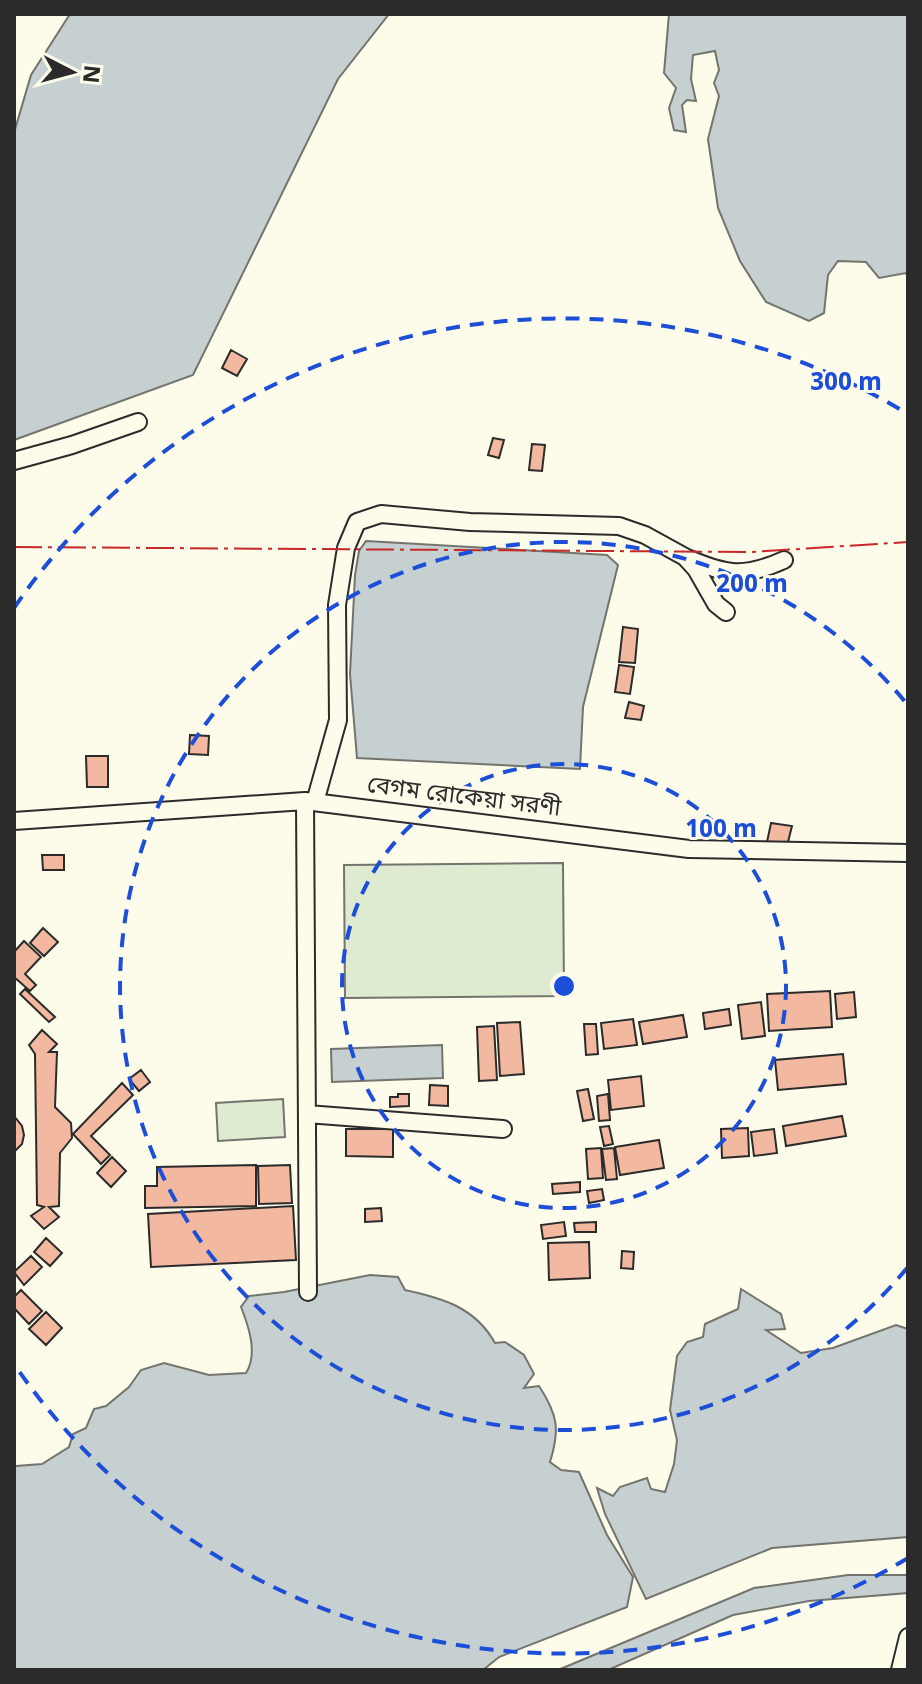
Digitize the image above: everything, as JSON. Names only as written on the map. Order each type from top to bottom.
[{"type":"street","points":[[14,461],[138,422]]},
{"type":"street","points":[[308,1292],[310,801],[338,720],[337,605],[346,548],[357,522],[381,514],[470,522],[619,526],[645,535],[719,571],[751,572],[784,560]]},
{"type":"street","points":[[685,557],[696,569],[716,604],[726,612]]},
{"type":"street","name":"বেগম রোকেয়া সরণী","points":[[14,821],[310,801],[689,849],[908,853]]},
{"type":"street","points":[[307,1114],[503,1129]]},
{"type":"street","points":[[900,1670],[908,1637]]},
{"type":"green space","points":[[563,863],[564,996],[345,998],[344,865]]},
{"type":"green space","points":[[283,1099],[285,1137],[218,1141],[216,1103]]},
{"type":"shaded area","points":[[70,14],[389,14],[338,79],[193,375],[14,440],[14,133],[31,75]]},
{"type":"shaded area","points":[[669,14],[908,14],[908,277],[906,273],[879,278],[866,262],[838,261],[828,275],[824,313],[809,321],[766,302],[740,261],[718,208],[708,139],[719,96],[714,83],[719,70],[715,51],[693,55],[691,79],[696,101],[687,100],[682,105],[686,132],[674,130],[669,108],[676,88],[664,73]]},
{"type":"shaded area","points":[[366,541],[607,555],[618,565],[583,707],[580,769],[357,758],[350,674],[355,575],[359,551]]},
{"type":"shaded area","points":[[442,1045],[443,1078],[332,1082],[331,1049]]},
{"type":"shaded area","points":[[370,1275],[398,1277],[405,1290],[456,1306],[478,1321],[495,1343],[505,1342],[524,1355],[534,1374],[524,1388],[539,1386],[553,1414],[556,1432],[550,1462],[561,1470],[579,1472],[607,1535],[633,1577],[627,1607],[499,1657],[483,1670],[14,1670],[16,1466],[42,1464],[69,1447],[73,1434],[86,1428],[94,1409],[106,1406],[129,1387],[141,1370],[164,1363],[209,1375],[246,1373],[252,1349],[241,1307],[249,1296]]},
{"type":"shaded area","points":[[741,1289],[781,1314],[785,1329],[766,1330],[801,1353],[833,1348],[896,1325],[908,1329],[908,1537],[772,1548],[646,1599],[605,1514],[597,1488],[613,1496],[620,1487],[647,1478],[651,1489],[665,1492],[674,1464],[677,1440],[670,1410],[677,1356],[687,1342],[703,1337],[705,1324],[738,1309]]},
{"type":"shaded area","points":[[848,1575],[908,1575],[908,1593],[809,1601],[733,1615],[608,1670],[558,1670],[754,1588]]},
{"type":"building","points":[[231,350],[247,359],[237,376],[222,368]]},
{"type":"building","points":[[493,438],[504,440],[499,458],[488,455]]},
{"type":"building","points":[[532,444],[545,445],[542,471],[529,470]]},
{"type":"building","points":[[623,627],[638,629],[635,663],[619,662]]},
{"type":"building","points":[[619,665],[634,667],[630,694],[615,692]]},
{"type":"building","points":[[629,702],[644,706],[641,720],[625,718]]},
{"type":"building","points":[[190,735],[209,736],[208,755],[189,754]]},
{"type":"building","points":[[86,756],[108,756],[108,787],[87,787]]},
{"type":"building","points":[[771,823],[792,826],[788,842],[767,842]]},
{"type":"building","points":[[42,855],[64,855],[64,870],[43,870]]},
{"type":"building","points":[[43,928],[58,942],[44,956],[30,943]]},
{"type":"building","points":[[24,941],[41,957],[25,974],[36,985],[30,991],[14,977],[14,952]]},
{"type":"building","points":[[25,989],[55,1017],[49,1022],[20,994]]},
{"type":"building","points":[[830,991],[832,1027],[769,1031],[767,994]]},
{"type":"building","points":[[854,992],[856,1017],[837,1019],[835,994]]},
{"type":"building","points":[[761,1002],[765,1036],[742,1039],[738,1005]]},
{"type":"building","points":[[729,1009],[731,1025],[705,1029],[703,1013]]},
{"type":"building","points":[[683,1015],[687,1037],[643,1044],[639,1022]]},
{"type":"building","points":[[633,1019],[637,1045],[604,1049],[601,1023]]},
{"type":"building","points":[[520,1022],[524,1074],[500,1076],[497,1023]]},
{"type":"building","points":[[584,1024],[596,1024],[598,1054],[586,1055]]},
{"type":"building","points":[[494,1026],[497,1080],[479,1081],[477,1027]]},
{"type":"building","points":[[42,1030],[57,1044],[49,1052],[57,1052],[55,1107],[71,1123],[72,1138],[60,1153],[59,1206],[49,1207],[59,1217],[44,1229],[31,1216],[44,1207],[37,1205],[35,1054],[29,1045]]},
{"type":"building","points":[[843,1054],[846,1084],[778,1090],[775,1060]]},
{"type":"building","points":[[141,1070],[150,1082],[139,1091],[129,1079]]},
{"type":"building","points":[[641,1076],[644,1106],[611,1110],[608,1080]]},
{"type":"building","points":[[122,1083],[133,1095],[91,1136],[110,1155],[101,1164],[73,1134]]},
{"type":"building","points":[[430,1085],[448,1086],[448,1106],[429,1105]]},
{"type":"building","points":[[588,1089],[594,1119],[583,1121],[577,1091]]},
{"type":"building","points":[[398,1094],[409,1094],[409,1106],[390,1107],[390,1097],[398,1097]]},
{"type":"building","points":[[608,1094],[610,1120],[599,1121],[597,1096]]},
{"type":"building","points":[[14,1116],[22,1126],[24,1135],[22,1144],[14,1152]]},
{"type":"building","points":[[842,1116],[846,1136],[786,1146],[783,1126]]},
{"type":"building","points":[[609,1126],[613,1144],[604,1146],[600,1127]]},
{"type":"building","points":[[748,1128],[749,1156],[722,1158],[721,1129]]},
{"type":"building","points":[[346,1129],[393,1129],[393,1157],[346,1156]]},
{"type":"building","points":[[774,1129],[777,1153],[754,1156],[751,1132]]},
{"type":"building","points":[[659,1140],[664,1168],[620,1175],[615,1147]]},
{"type":"building","points":[[601,1148],[603,1178],[588,1179],[586,1149]]},
{"type":"building","points":[[614,1148],[617,1179],[606,1180],[602,1149]]},
{"type":"building","points":[[112,1157],[126,1171],[111,1187],[97,1173]]},
{"type":"building","points":[[256,1165],[256,1206],[145,1208],[145,1186],[157,1186],[157,1167]]},
{"type":"building","points":[[290,1165],[292,1203],[259,1204],[258,1166]]},
{"type":"building","points":[[580,1182],[580,1192],[553,1194],[552,1184]]},
{"type":"building","points":[[602,1189],[604,1200],[589,1203],[587,1191]]},
{"type":"building","points":[[293,1206],[296,1260],[151,1267],[148,1214]]},
{"type":"building","points":[[381,1208],[382,1221],[365,1222],[365,1209]]},
{"type":"building","points":[[564,1222],[566,1236],[543,1239],[541,1225]]},
{"type":"building","points":[[596,1222],[596,1232],[575,1232],[574,1223]]},
{"type":"building","points":[[46,1238],[62,1253],[50,1266],[34,1252]]},
{"type":"building","points":[[589,1242],[590,1278],[549,1280],[548,1243]]},
{"type":"building","points":[[622,1251],[634,1252],[633,1269],[621,1268]]},
{"type":"building","points":[[31,1256],[42,1267],[24,1285],[14,1272]]},
{"type":"building","points":[[21,1290],[42,1311],[29,1324],[14,1308],[14,1297]]},
{"type":"building","points":[[46,1312],[62,1328],[46,1345],[29,1329]]},
{"type":"power","points":[[14,547],[752,552],[908,542]]}]
